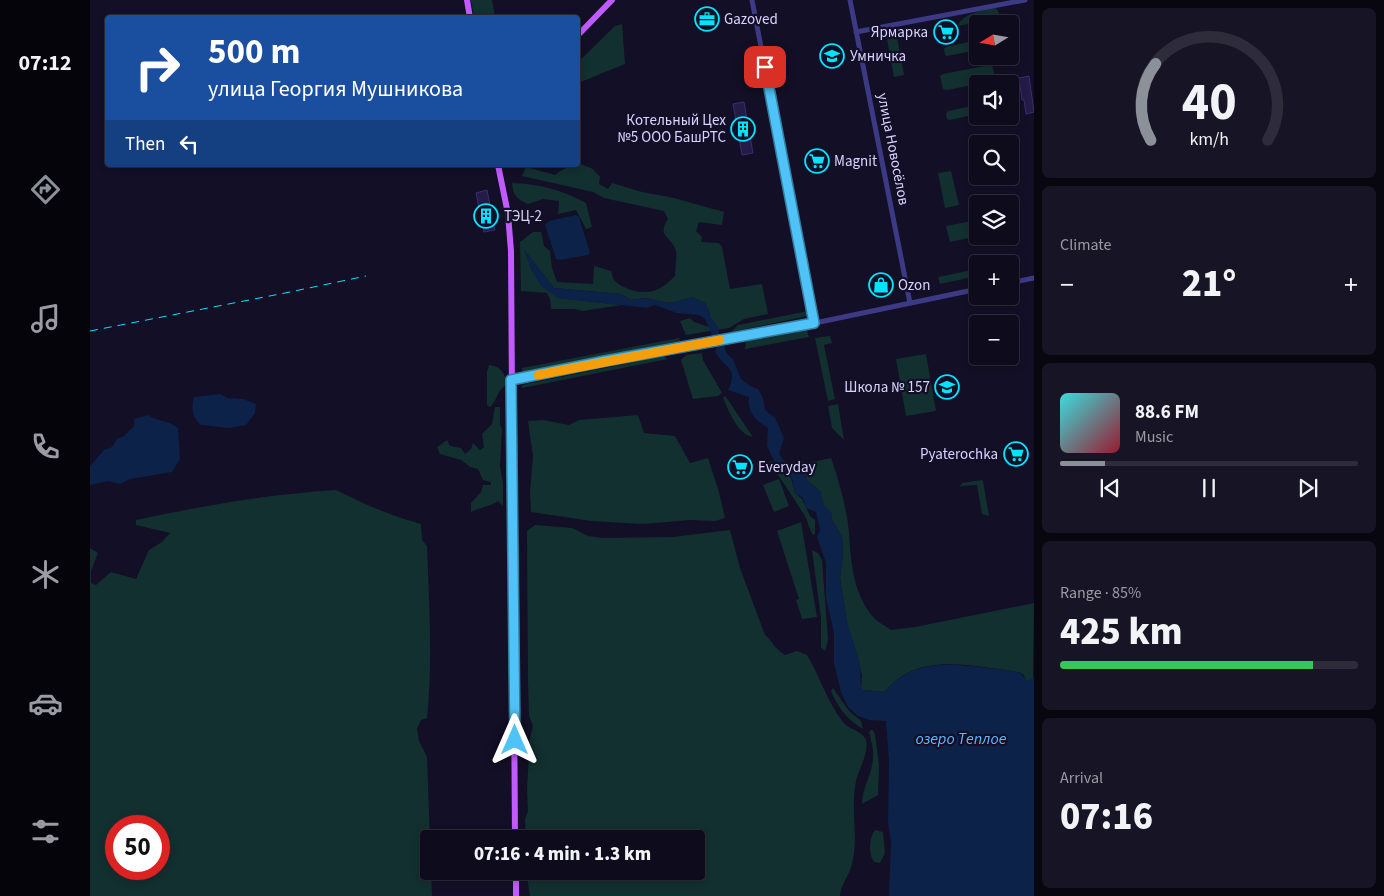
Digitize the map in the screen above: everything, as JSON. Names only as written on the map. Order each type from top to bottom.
[{"type":"main road","points":[[467,0],[470,15]]},
{"type":"main road","points":[[580,33],[612,0]]},
{"type":"main road","points":[[498,167],[509,224],[516,830]]},
{"type":"main road","points":[[516,880],[516,896]]},
{"type":"street","points":[[752,0],[814,323]]},
{"type":"street","name":"улица Новосёлов","points":[[850,0],[910,303]]},
{"type":"street","points":[[856,32],[1024,0]]},
{"type":"street","points":[[1019,280],[1034,278]]},
{"type":"street","points":[[511,380],[726,338],[814,323],[969,291]]},
{"type":"green space","points":[[471,0],[492,0],[495,15],[474,15]]},
{"type":"green space","points":[[996,8],[999,13],[999,15],[969,15]]},
{"type":"green space","points":[[969,15],[969,24],[958,26],[960,22]]},
{"type":"green space","points":[[622,24],[625,64],[580,82],[580,60],[615,26]]},
{"type":"green space","points":[[897,37],[904,75],[894,77],[887,39]]},
{"type":"green space","points":[[969,42],[969,52],[947,56],[944,49]]},
{"type":"green space","points":[[990,65],[995,75],[969,75],[969,86],[947,90],[943,89],[940,76]]},
{"type":"green space","points":[[969,107],[969,116],[950,120],[947,119],[946,114],[948,111]]},
{"type":"green space","points":[[580,164],[593,169],[600,177],[599,184],[608,189],[612,183],[724,212],[722,225],[699,222],[696,231],[702,237],[701,242],[719,243],[722,247],[730,289],[762,284],[768,314],[744,319],[729,328],[686,335],[680,321],[690,318],[694,322],[709,327],[714,322],[710,318],[709,310],[682,301],[669,303],[645,298],[631,300],[621,294],[554,288],[525,251],[532,271],[558,298],[622,305],[583,311],[551,309],[547,293],[521,291],[520,242],[533,232],[541,232],[544,246],[550,251],[552,268],[557,282],[593,284],[594,266],[611,271],[614,280],[624,287],[634,291],[646,292],[659,289],[675,276],[676,251],[664,233],[668,219],[664,211],[604,198],[593,192],[522,176],[526,167],[555,175],[565,168],[580,167]]},
{"type":"green space","points":[[951,171],[959,205],[945,208],[938,173]]},
{"type":"green space","points":[[512,183],[551,188],[586,203],[592,227],[586,229],[576,210],[558,214],[559,201],[543,199],[528,204],[518,199],[513,191]]},
{"type":"green space","points":[[969,222],[969,238],[950,242],[946,226]]},
{"type":"green space","points":[[969,271],[969,278],[940,284],[938,277]]},
{"type":"green space","points":[[808,311],[809,315],[803,317],[731,332],[738,325]]},
{"type":"green space","points":[[807,330],[809,337],[745,349],[746,341]]},
{"type":"green space","points":[[830,336],[832,343],[824,345],[835,399],[828,401],[815,338]]},
{"type":"green space","points":[[679,338],[680,341],[522,372],[522,368]]},
{"type":"green space","points":[[702,353],[703,360],[722,393],[718,396],[693,399],[681,360],[686,355]]},
{"type":"green space","points":[[926,354],[936,411],[906,416],[896,359]]},
{"type":"green space","points":[[663,356],[668,359],[522,388],[522,385]]},
{"type":"green space","points":[[489,365],[497,367],[502,371],[506,385],[500,390],[490,407],[487,405],[487,372]]},
{"type":"green space","points":[[725,396],[753,437],[747,435],[738,427],[723,398]]},
{"type":"green space","points":[[838,404],[844,440],[832,428],[828,406]]},
{"type":"green space","points":[[495,407],[500,407],[500,425],[502,429],[500,466],[503,483],[503,506],[498,501],[471,512],[471,503],[481,492],[483,485],[491,485],[491,482],[483,480],[478,469],[470,467],[461,460],[440,454],[437,447],[447,440],[450,446],[461,448],[465,454],[471,449],[473,443],[480,450],[484,447],[482,434],[492,424]]},
{"type":"green space","points":[[638,415],[644,433],[675,436],[690,463],[708,458],[725,518],[715,521],[690,520],[643,524],[591,521],[531,512],[530,492],[533,456],[528,421],[543,420],[569,425],[579,420]]},
{"type":"green space","points":[[831,458],[846,514],[854,578],[862,600],[875,619],[891,630],[915,627],[1034,603],[1033,679],[1025,680],[1024,675],[1019,672],[947,664],[913,670],[898,679],[885,692],[863,690],[861,688],[862,675],[847,622],[840,579],[843,552],[842,537],[832,520],[831,512],[824,506],[820,491],[808,481],[798,467],[802,461],[808,463]]},
{"type":"green space","points":[[773,461],[791,478],[795,493],[802,499],[810,516],[815,520],[815,534],[813,535],[805,516],[768,462]]},
{"type":"green space","points":[[779,479],[789,506],[774,512],[763,485]]},
{"type":"green space","points":[[982,480],[989,516],[982,514],[977,485],[960,486],[962,483]]},
{"type":"green space","points":[[336,490],[378,509],[421,524],[422,540],[427,546],[430,675],[427,718],[421,720],[417,729],[419,741],[427,757],[430,830],[420,830],[420,880],[431,880],[432,896],[90,896],[90,548],[98,553],[91,571],[91,583],[96,585],[111,572],[136,579],[149,550],[162,542],[170,533],[136,525],[136,520],[236,501]]},
{"type":"green space","points":[[801,522],[817,617],[802,619],[796,600],[799,599],[777,531]]},
{"type":"green space","points":[[535,525],[572,528],[588,536],[603,538],[673,537],[730,530],[740,568],[765,635],[785,655],[797,651],[807,655],[837,714],[845,724],[862,734],[866,740],[865,756],[857,776],[854,791],[854,854],[851,868],[840,896],[530,896],[527,880],[705,880],[705,830],[526,830],[525,819],[528,811],[527,789],[530,738],[533,726],[529,716],[527,531]]},
{"type":"green space","points":[[812,550],[818,553],[822,560],[828,640],[825,651],[821,647],[821,618]]},
{"type":"green space","points":[[833,688],[849,711],[861,721],[863,729],[852,721],[840,708],[831,691]]},
{"type":"green space","points":[[871,730],[875,734],[879,765],[878,795],[862,804],[873,761],[873,749],[869,732]]},
{"type":"green space","points":[[875,830],[883,832],[885,853],[880,863],[874,862],[870,850],[871,837]]},
{"type":"water","points":[[576,215],[579,217],[590,253],[560,260],[556,259],[545,225],[549,221]]},
{"type":"water","name":"озеро Теплое","points":[[524,249],[554,288],[621,294],[631,300],[645,298],[669,303],[692,297],[706,303],[727,354],[733,359],[741,379],[758,389],[763,398],[765,410],[775,418],[784,438],[779,453],[783,460],[798,467],[808,481],[820,491],[824,505],[831,512],[832,520],[842,537],[843,552],[840,580],[847,622],[860,663],[861,688],[863,690],[885,692],[895,681],[907,674],[919,669],[945,665],[1014,671],[1021,674],[1028,681],[1034,677],[1034,896],[889,896],[891,842],[888,822],[889,761],[886,721],[869,720],[858,716],[848,707],[841,692],[834,663],[834,633],[826,598],[826,563],[817,537],[820,530],[816,512],[806,508],[803,498],[795,493],[792,478],[774,461],[767,446],[768,428],[753,416],[749,407],[749,397],[728,390],[732,377],[731,372],[715,352],[717,347],[705,319],[699,315],[677,313],[655,305],[647,308],[558,298],[541,286],[532,271]]},
{"type":"water","points":[[221,394],[227,398],[243,399],[256,404],[255,413],[246,425],[229,428],[201,425],[198,422],[193,412],[194,397]]},
{"type":"water","points":[[148,415],[178,428],[180,459],[172,472],[130,479],[120,484],[108,481],[90,485],[90,466],[104,450],[112,447],[117,439],[124,436],[134,426],[134,419]]},
{"type":"building","points":[[1029,76],[1034,112],[1026,114],[1019,78]]},
{"type":"building","name":"Котельный Цех №5 ООО БашРТС","points":[[744,102],[753,153],[742,155],[733,104]]},
{"type":"building","name":"ТЭЦ-2","points":[[487,190],[495,230],[484,232],[476,193]]},
{"type":"railway","points":[[90,331],[366,276]]},
{"type":"slow traffic","points":[[538,375],[720,340]]},
{"type":"place","name":"Gazoved","points":[[707,19]]},
{"type":"place","name":"Ярмарка","points":[[946,32]]},
{"type":"place","name":"Умничка","points":[[832,56]]},
{"type":"place","name":"Котельный Цех №5 ООО БашРТС","points":[[743,129]]},
{"type":"place","name":"Magnit","points":[[817,161]]},
{"type":"place","name":"ТЭЦ-2","points":[[486,216]]},
{"type":"place","name":"Ozon","points":[[881,285]]},
{"type":"place","name":"Школа № 157","points":[[947,387]]},
{"type":"place","name":"Pyaterochka","points":[[1016,454]]},
{"type":"place","name":"Everyday","points":[[740,467]]},
{"type":"route","points":[[515,740],[511,380],[726,338],[814,323],[765,67]]}]
